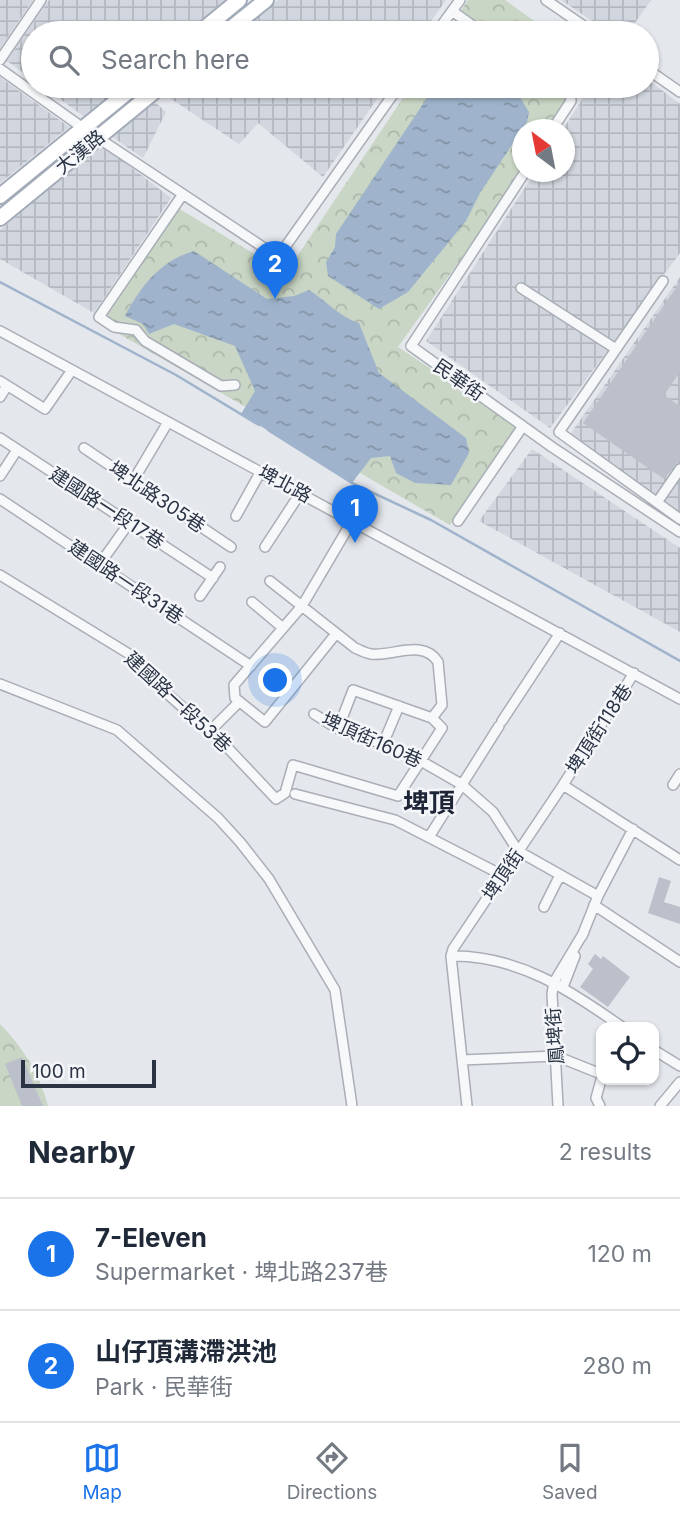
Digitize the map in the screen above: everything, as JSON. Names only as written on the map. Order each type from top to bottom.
[{"type":"main road","points":[[214,21],[239,0]]},
{"type":"main road","points":[[240,21],[266,0]]},
{"type":"main road","name":"大漢路","points":[[0,195],[120,98]]},
{"type":"main road","name":"大漢路","points":[[0,218],[146,98]]},
{"type":"street","points":[[27,21],[41,0]]},
{"type":"street","points":[[445,21],[460,0]]},
{"type":"street","points":[[546,0],[577,21]]},
{"type":"street","points":[[452,11],[466,21]]},
{"type":"street","points":[[0,60],[21,29]]},
{"type":"street","points":[[0,69],[21,84]]},
{"type":"street","points":[[659,77],[680,92]]},
{"type":"street","points":[[41,98],[278,257],[391,98]]},
{"type":"street","points":[[559,119],[571,102],[570,98]]},
{"type":"street","name":"民華街","points":[[518,182],[411,346],[523,426],[680,531]]},
{"type":"street","points":[[183,194],[99,317],[114,327],[136,330],[145,341],[221,386],[235,385]]},
{"type":"street","points":[[663,281],[559,432],[680,519]]},
{"type":"street","points":[[521,288],[616,349]]},
{"type":"street","name":"埤北路","points":[[0,331],[680,699]]},
{"type":"street","points":[[0,397],[4,383],[45,410],[72,370]]},
{"type":"street","points":[[133,481],[168,422]]},
{"type":"street","points":[[458,521],[523,426]]},
{"type":"street","name":"建國路一段17巷","points":[[0,439],[213,578]]},
{"type":"street","name":"埤北路305巷","points":[[84,448],[231,547]]},
{"type":"street","points":[[0,476],[17,450]]},
{"type":"street","points":[[658,501],[680,468]]},
{"type":"street","points":[[236,516],[261,471]]},
{"type":"street","points":[[265,547],[301,492]]},
{"type":"street","name":"建國路一段31巷","points":[[0,499],[251,666]]},
{"type":"street","points":[[335,635],[265,722],[239,702],[232,690],[302,606],[352,521]]},
{"type":"street","points":[[99,565],[130,523]]},
{"type":"street","points":[[200,596],[220,567]]},
{"type":"street","name":"建國路一段53巷","points":[[0,575],[134,657],[153,681],[276,799],[285,793],[293,765],[398,796],[421,761]]},
{"type":"street","points":[[270,581],[335,635],[355,648],[371,654],[416,649],[434,656],[438,662],[442,705],[432,718]]},
{"type":"street","points":[[252,602],[283,628]]},
{"type":"street","points":[[429,837],[560,633]]},
{"type":"street","name":"埤頂街118巷","points":[[563,785],[635,673]]},
{"type":"street","points":[[0,684],[117,730],[218,818],[240,842],[269,879],[335,990],[352,1106]]},
{"type":"street","points":[[338,729],[353,690],[432,718],[442,728],[421,761]]},
{"type":"street","points":[[209,732],[239,702]]},
{"type":"street","points":[[383,744],[399,706]]},
{"type":"street","name":"埤頂街160巷","points":[[314,714],[338,729],[383,744],[421,761],[461,784],[493,812],[518,851]]},
{"type":"street","points":[[673,785],[680,774]]},
{"type":"street","points":[[563,785],[680,860]]},
{"type":"street","name":"埤頂街","points":[[451,956],[563,785]]},
{"type":"street","points":[[295,794],[395,820],[502,875]]},
{"type":"street","name":"鳳埤街","points":[[558,1106],[552,1007],[559,984],[596,900],[633,829]]},
{"type":"street","points":[[518,851],[560,875],[680,961]]},
{"type":"street","points":[[544,907],[560,875]]},
{"type":"street","points":[[467,1106],[451,956],[490,957],[559,984],[612,1022]]},
{"type":"street","points":[[659,1053],[680,1066]]},
{"type":"street","points":[[462,1060],[556,1056],[596,1072]]},
{"type":"street","points":[[660,1106],[680,1082]]},
{"type":"street","points":[[598,1104],[600,1085]]},
{"type":"shaded area","points":[[0,0],[33,0],[0,48]]},
{"type":"shaded area","points":[[49,0],[230,0],[204,21],[35,21]]},
{"type":"shaded area","points":[[278,0],[446,0],[431,21],[253,21]]},
{"type":"shaded area","points":[[561,0],[651,0],[636,21],[592,21]]},
{"type":"shaded area","points":[[21,41],[21,71],[7,61]]},
{"type":"shaded area","points":[[0,77],[21,92],[21,98],[29,98],[69,127],[0,183]]},
{"type":"shaded area","points":[[659,88],[680,104],[680,253],[550,428],[426,341],[529,182],[575,182],[575,119],[570,119],[583,98],[659,98]]},
{"type":"shaded area","points":[[58,98],[110,98],[86,118]]},
{"type":"shaded area","points":[[170,98],[378,98],[323,177],[258,123],[239,144]]},
{"type":"shaded area","points":[[155,102],[166,112],[143,158],[111,136]]},
{"type":"shaded area","points":[[102,145],[171,198],[94,313],[0,259],[0,230]]},
{"type":"shaded area","points":[[680,277],[680,513],[569,436]]},
{"type":"shaded area","points":[[532,449],[680,548],[680,632],[479,521]]},
{"type":"green space","points":[[468,0],[505,0],[534,21],[454,21]]},
{"type":"green space","points":[[403,98],[575,98],[560,119],[512,119],[512,182],[516,182],[398,347],[517,426],[450,525],[102,324],[178,208],[286,273]]},
{"type":"green space","points":[[0,1024],[30,1062],[48,1106],[0,1106]]},
{"type":"water","points":[[427,98],[520,98],[529,112],[528,119],[512,119],[512,145],[480,193],[466,221],[408,292],[379,309],[328,276],[326,262],[335,247],[336,234]]},
{"type":"water","points":[[194,251],[267,299],[294,296],[309,290],[339,313],[359,323],[379,373],[466,438],[469,453],[451,485],[415,483],[396,473],[390,456],[371,458],[352,483],[241,414],[255,391],[235,346],[174,324],[149,334],[143,324],[125,316],[137,295],[153,276],[171,261]]},
{"type":"building","points":[[680,282],[680,372],[664,395],[680,406],[680,459],[664,479],[583,423]]},
{"type":"building","points":[[659,877],[671,881],[664,902],[680,907],[680,924],[648,913]]},
{"type":"building","points":[[595,954],[601,959],[603,956],[630,977],[608,1007],[580,987],[593,969],[588,964]]},
{"type":"building","points":[[22,1057],[43,1106],[22,1106],[5,1064]]},
{"type":"waterway","points":[[0,282],[176,375],[259,425]]},
{"type":"waterway","points":[[268,430],[352,483],[431,520],[680,661]]},
{"type":"place","name":"山仔頂溝滯洪池","points":[[275,299]]},
{"type":"place","name":"7-Eleven","points":[[355,543]]},
{"type":"district","name":"埤頂","points":[[429,802]]}]
